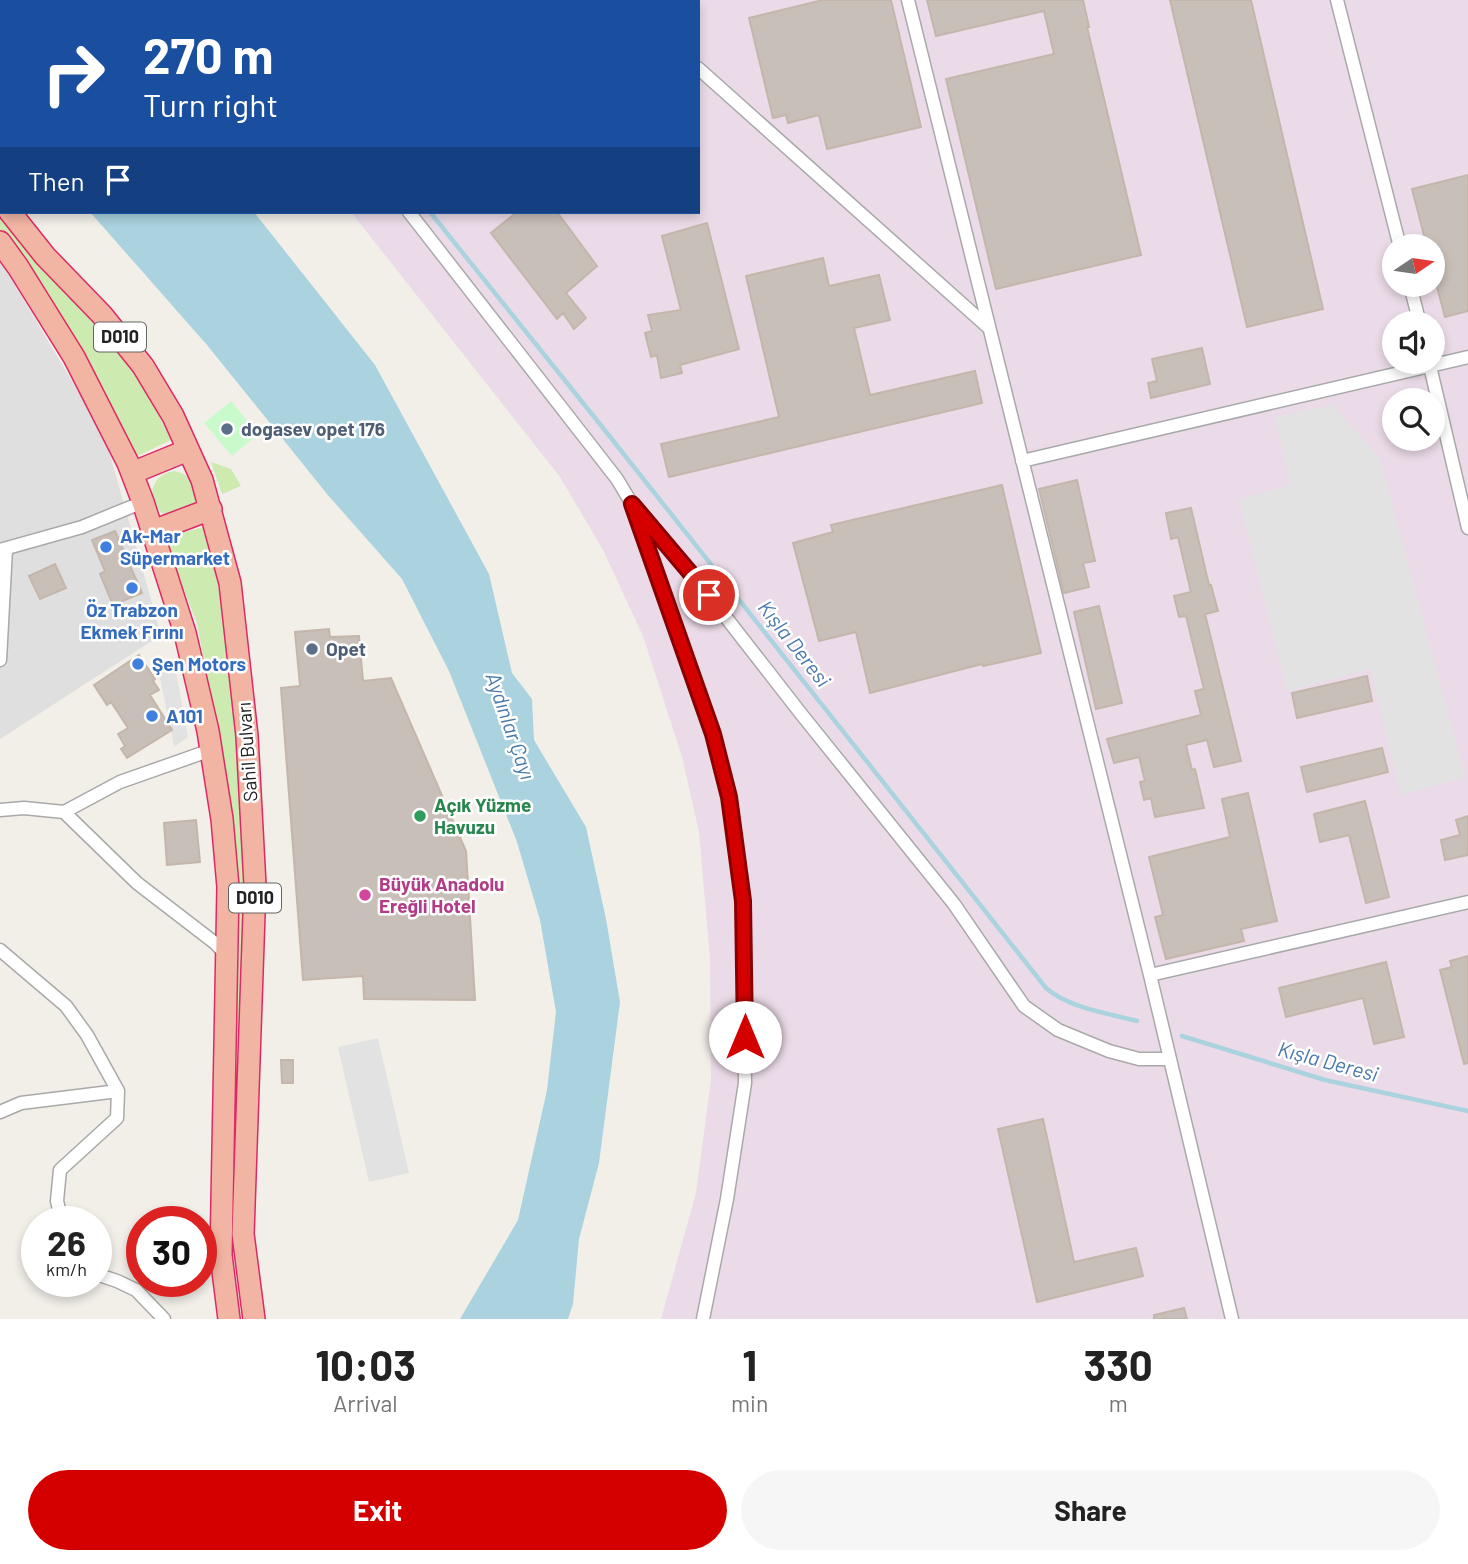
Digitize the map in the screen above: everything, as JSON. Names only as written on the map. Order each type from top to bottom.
[{"type":"highway","name":"Sahil Bulvarı","points":[[12,214],[45,256],[102,315],[143,366],[173,416],[211,509],[234,607],[252,813],[255,915],[243,1234],[254,1319]]},
{"type":"highway","name":"Sahil Bulvarı","points":[[0,242],[19,267],[74,356],[132,473],[185,633],[211,750],[222,819],[226,873],[228,957],[220,1255],[229,1319]]},
{"type":"highway","points":[[132,473],[188,450]]},
{"type":"highway","points":[[153,531],[211,509]]},
{"type":"street","points":[[908,0],[1150,975],[1231,1319]]},
{"type":"street","points":[[1337,0],[1397,234]]},
{"type":"street","points":[[700,70],[989,328]]},
{"type":"street","points":[[411,214],[617,479],[632,504],[694,575],[954,904],[1024,1006],[1058,1030],[1109,1051],[1139,1059],[1169,1059]]},
{"type":"street","points":[[1445,361],[1468,357]]},
{"type":"street","points":[[1022,461],[1387,374]]},
{"type":"street","points":[[1431,374],[1468,528]]},
{"type":"street","points":[[0,660],[3,550],[82,527],[143,502]]},
{"type":"street","points":[[632,504],[713,734],[729,797],[743,901],[745,1083],[727,1199],[703,1319]]},
{"type":"street","points":[[0,810],[24,808],[64,812],[120,782],[211,750]]},
{"type":"street","points":[[64,812],[137,883],[215,943],[228,957]]},
{"type":"street","points":[[1150,975],[1468,902]]},
{"type":"street","points":[[0,950],[66,1006],[87,1035],[117,1091],[117,1118],[60,1170],[58,1206]]},
{"type":"street","points":[[0,1112],[22,1103],[117,1091]]},
{"type":"street","points":[[112,1279],[136,1290],[164,1319]]},
{"type":"shaded area","points":[[700,0],[1468,0],[1468,1319],[661,1319],[696,1193],[711,1080],[710,959],[699,832],[682,757],[643,636],[603,550],[560,477],[353,214],[700,214]]},
{"type":"shaded area","points":[[0,260],[105,437],[161,635],[0,739]]},
{"type":"shaded area","points":[[1333,405],[1380,459],[1465,777],[1400,795],[1371,669],[1287,691],[1239,500],[1290,485],[1275,417]]},
{"type":"shaded area","points":[[174,661],[188,737],[174,747],[157,663]]},
{"type":"shaded area","points":[[378,1038],[409,1173],[369,1182],[338,1047]]},
{"type":"green space","points":[[2,214],[105,332],[145,389],[171,440],[133,458],[48,299],[0,231]]},
{"type":"green space","points":[[231,401],[258,434],[232,456],[204,423]]},
{"type":"green space","points":[[211,462],[231,469],[241,486],[222,494]]},
{"type":"green space","points":[[174,471],[189,478],[195,487],[196,498],[195,504],[170,517],[156,507],[152,492],[158,479]]},
{"type":"green space","points":[[207,526],[231,654],[236,720],[244,885],[243,989],[236,1042],[234,884],[224,770],[197,623],[164,538]]},
{"type":"water","name":"Aydınlar Çayı","points":[[92,214],[256,214],[375,365],[489,574],[512,673],[532,699],[534,740],[586,827],[620,1002],[599,1163],[579,1239],[573,1304],[568,1319],[460,1319],[518,1220],[547,1090],[556,1012],[540,920],[517,842],[449,671],[402,579],[327,494],[207,345]]},
{"type":"building","points":[[823,0],[891,0],[921,127],[827,149],[819,115],[788,123],[786,115],[773,118],[749,18]]},
{"type":"building","points":[[927,0],[1083,0],[1141,255],[996,289],[946,79],[1054,54],[1044,11],[936,36]]},
{"type":"building","points":[[1170,0],[1251,0],[1323,309],[1247,327]]},
{"type":"building","points":[[1468,175],[1468,311],[1445,317],[1440,298],[1446,298],[1446,234],[1424,234],[1412,189]]},
{"type":"building","points":[[515,214],[558,214],[597,266],[566,293],[586,318],[574,329],[563,313],[557,319],[491,233]]},
{"type":"building","points":[[707,223],[739,349],[680,365],[682,373],[661,378],[657,355],[651,357],[645,333],[652,331],[648,315],[681,310],[662,236]]},
{"type":"building","points":[[823,258],[829,286],[879,275],[890,320],[854,328],[870,395],[975,371],[982,403],[669,477],[661,444],[779,417],[746,276]]},
{"type":"building","points":[[1202,348],[1210,384],[1151,398],[1148,383],[1157,381],[1152,359]]},
{"type":"building","points":[[1077,480],[1095,561],[1083,563],[1089,587],[1064,593],[1039,489]]},
{"type":"building","points":[[1002,485],[1041,653],[983,666],[982,664],[870,693],[856,632],[819,641],[793,543],[833,532],[831,525]]},
{"type":"building","points":[[1191,508],[1209,585],[1218,611],[1205,614],[1241,761],[1214,767],[1207,740],[1186,745],[1204,808],[1155,817],[1151,798],[1144,800],[1140,782],[1145,781],[1139,757],[1114,763],[1107,739],[1201,715],[1195,691],[1204,689],[1186,616],[1179,617],[1174,596],[1191,592],[1178,537],[1171,539],[1166,513]]},
{"type":"building","points":[[115,531],[142,593],[113,605],[100,574],[105,571],[92,540]]},
{"type":"building","points":[[55,564],[66,588],[40,599],[29,576]]},
{"type":"building","points":[[1099,606],[1122,703],[1096,709],[1074,612]]},
{"type":"building","name":"Büyük Anadolu Ereğli Hotel","points":[[329,629],[330,637],[359,636],[363,681],[391,678],[466,851],[475,1000],[364,999],[363,976],[303,980],[281,688],[300,686],[295,632]]},
{"type":"building","points":[[139,655],[159,690],[150,695],[172,730],[127,758],[121,749],[125,746],[118,734],[128,728],[111,702],[107,705],[94,685]]},
{"type":"building","points":[[1367,676],[1372,701],[1297,718],[1292,693]]},
{"type":"building","points":[[1382,748],[1388,772],[1307,792],[1301,767]]},
{"type":"building","points":[[1248,793],[1277,921],[1241,929],[1244,941],[1166,959],[1155,917],[1163,915],[1149,857],[1230,837],[1222,799]]},
{"type":"building","points":[[1365,801],[1389,897],[1366,903],[1349,835],[1320,842],[1314,814]]},
{"type":"building","points":[[1468,816],[1468,855],[1445,860],[1441,840],[1460,835],[1456,820]]},
{"type":"building","points":[[196,820],[200,862],[167,865],[164,823]]},
{"type":"building","points":[[1468,956],[1468,1063],[1464,1064],[1440,970],[1452,967],[1450,961]]},
{"type":"building","points":[[1386,962],[1404,1037],[1374,1044],[1363,998],[1286,1017],[1279,988]]},
{"type":"building","points":[[281,1060],[293,1060],[293,1083],[282,1083]]},
{"type":"building","points":[[1043,1119],[1074,1262],[1136,1248],[1143,1276],[1037,1302],[998,1129]]},
{"type":"building","points":[[1184,1308],[1187,1319],[1154,1319],[1154,1315]]},
{"type":"waterway","name":"Kışla Deresi","points":[[432,214],[1046,988],[1077,1005],[1137,1021]]},
{"type":"waterway","name":"Kışla Deresi","points":[[1182,1036],[1325,1080],[1468,1111]]},
{"type":"place","name":"dogasev opet 176","points":[[227,429]]},
{"type":"place","name":"Ak-Mar Süpermarket","points":[[106,547]]},
{"type":"place","name":"Öz Trabzon Ekmek Fırını","points":[[132,588]]},
{"type":"place","name":"Opet","points":[[312,649]]},
{"type":"place","name":"Şen Motors","points":[[138,664]]},
{"type":"place","name":"A101","points":[[152,716]]},
{"type":"place","name":"Açık Yüzme Havuzu","points":[[420,816]]},
{"type":"place","name":"Büyük Anadolu Ereğli Hotel","points":[[365,895]]},
{"type":"route","points":[[709,595],[632,504],[713,734],[729,797],[743,901],[745,1037]]}]
